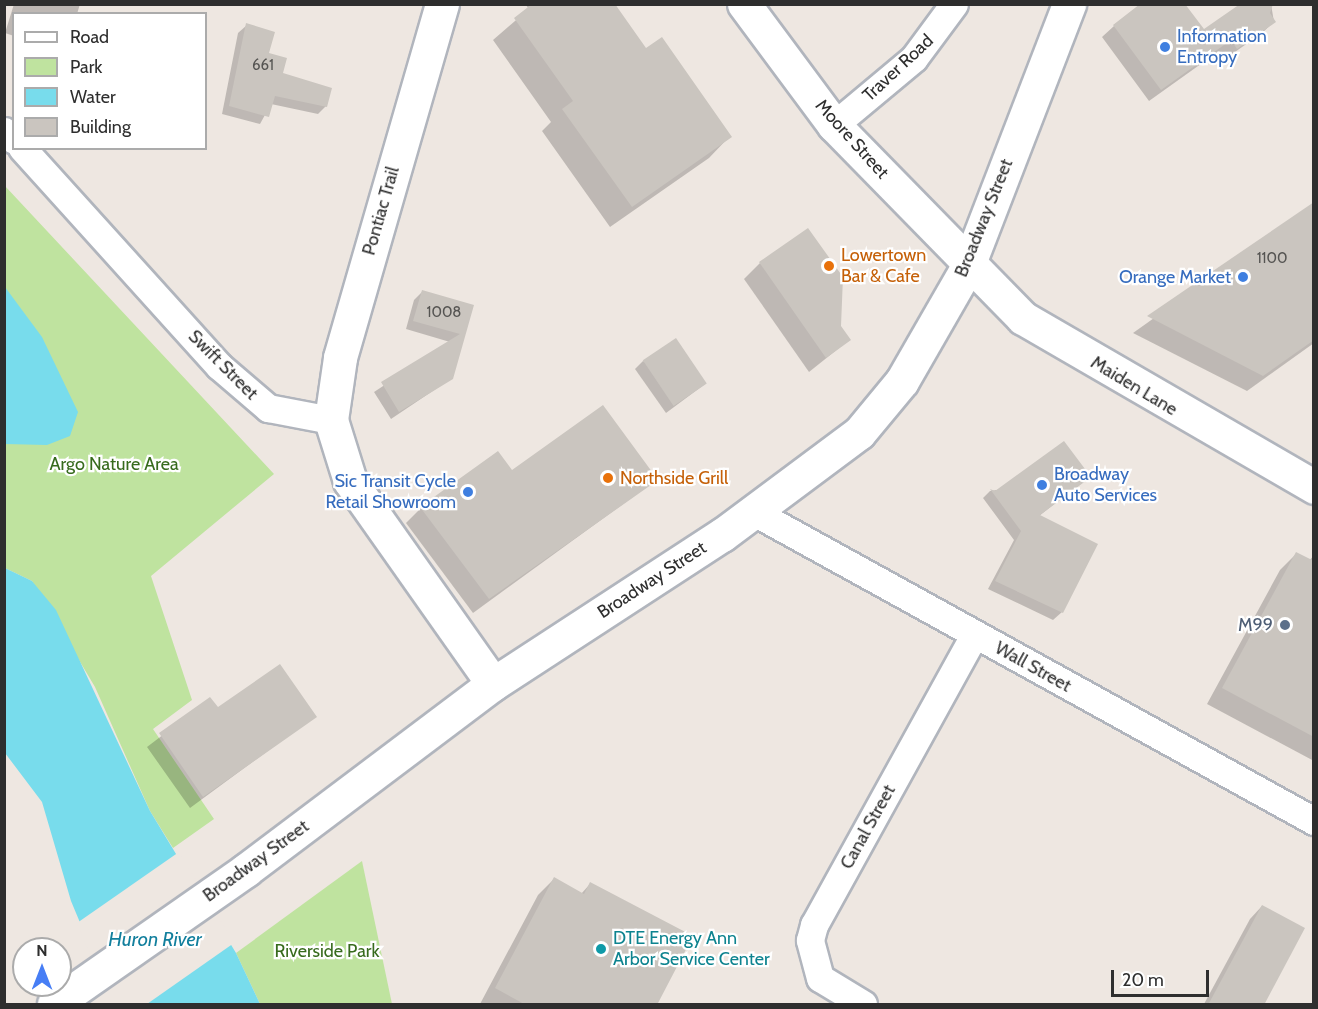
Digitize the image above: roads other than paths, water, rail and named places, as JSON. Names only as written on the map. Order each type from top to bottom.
[{"type":"main road","name":"Pontiac Trail","points":[[332,420],[340,358],[442,4]]},
{"type":"main road","name":"Moore Street","points":[[744,4],[834,125],[968,266]]},
{"type":"main road","name":"Broadway Street","points":[[54,1005],[246,870],[493,684],[754,512],[859,433],[902,381],[968,266],[1069,4]]},
{"type":"main road","name":"Maiden Lane","points":[[968,266],[1023,318],[1068,347],[1314,488]]},
{"type":"main road","points":[[332,420],[350,480],[493,684]]},
{"type":"street","name":"Traver Road","points":[[834,125],[914,58],[954,4]]},
{"type":"street","name":"Swift Street","points":[[24,150],[219,366],[268,408],[332,420]]},
{"type":"street","name":"Wall Street","points":[[754,512],[1314,821]]},
{"type":"street","name":"Canal Street","points":[[863,1005],[820,978],[810,940],[814,925],[974,635]]},
{"type":"water","points":[[5,287],[42,337],[78,412],[70,436],[47,445],[5,444]]},
{"type":"water","name":"Huron River","points":[[5,568],[32,581],[56,610],[150,811],[236,953],[260,1004],[114,1004],[71,901],[42,802],[5,753]]},
{"type":"place","name":"Information Entropy","points":[[1165,47]]},
{"type":"place","name":"Lowertown Bar & Cafe","points":[[829,266]]},
{"type":"place","name":"Orange Market","points":[[1243,277]]},
{"type":"place","name":"Northside Grill","points":[[608,478]]},
{"type":"place","name":"Broadway Auto Services","points":[[1042,485]]},
{"type":"place","name":"Sic Transit Cycle Retail Showroom","points":[[468,492]]},
{"type":"place","name":"M99","points":[[1285,625]]},
{"type":"place","name":"DTE Energy Ann Arbor Service Center","points":[[601,949]]},
{"type":"park label","name":"Argo Nature Area","points":[[114,464]]},
{"type":"park label","name":"Riverside Park","points":[[327,951]]}]
